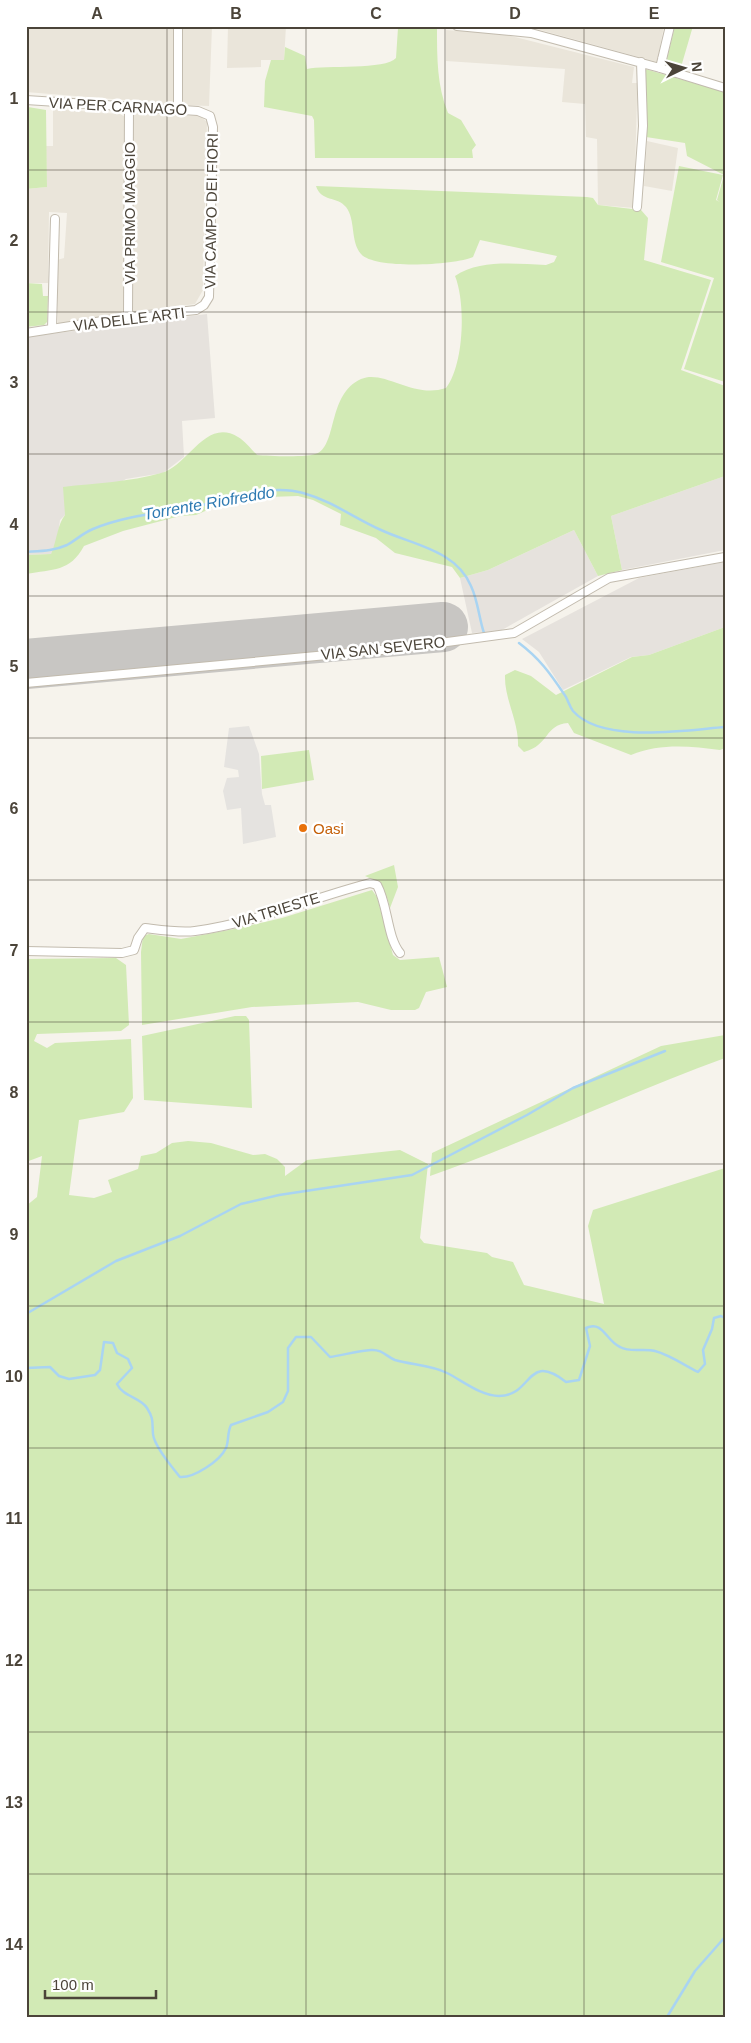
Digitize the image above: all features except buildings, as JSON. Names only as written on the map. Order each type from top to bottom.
[{"type":"street","points":[[178,26],[178,110]]},
{"type":"street","points":[[457,26],[531,34],[641,62],[725,88]]},
{"type":"street","points":[[660,68],[670,26]]},
{"type":"street","points":[[637,207],[643,126],[641,62]]},
{"type":"street","name":"VIA PER CARNAGO","points":[[26,100],[198,111],[210,116]]},
{"type":"street","name":"VIA PRIMO MAGGIO","points":[[128,318],[129,108]]},
{"type":"street","name":"VIA CAMPO DEI FIORI","points":[[204,305],[209,297],[213,127],[210,116]]},
{"type":"street","name":"VIA DELLE ARTI","points":[[52,329],[55,219]]},
{"type":"street","name":"VIA DELLE ARTI","points":[[26,333],[196,310],[204,305]]},
{"type":"street","name":"VIA SAN SEVERO","points":[[26,683],[404,648],[514,633],[609,578],[725,557]]},
{"type":"street","name":"VIA TRIESTE","points":[[26,951],[122,953],[134,950],[138,938],[145,928],[194,931],[242,922],[309,900],[370,883],[377,885],[382,894],[394,943],[400,953]]},
{"type":"shaded area","points":[[26,26],[175,26],[174,104],[26,92]]},
{"type":"shaded area","points":[[182,26],[212,26],[209,106],[182,105]]},
{"type":"shaded area","points":[[228,26],[286,26],[284,60],[261,60],[261,67],[227,68]]},
{"type":"shaded area","points":[[526,26],[664,26],[657,62]]},
{"type":"shaded area","points":[[446,30],[503,34],[634,67],[632,83],[637,83],[637,99],[634,208],[598,205],[597,139],[586,137],[585,104],[562,102],[565,69],[446,61]]},
{"type":"shaded area","points":[[53,109],[120,114],[125,117],[125,313],[58,324],[57,260],[64,258],[67,213],[49,212],[48,283],[26,283],[26,189],[47,187],[46,146],[53,146]]},
{"type":"shaded area","points":[[133,113],[200,116],[207,122],[203,290],[195,304],[132,312]]},
{"type":"shaded area","points":[[647,141],[678,148],[672,191],[644,186]]},
{"type":"shaded area","points":[[207,314],[215,418],[182,421],[184,457],[163,473],[126,479],[65,515],[60,520],[57,541],[51,554],[26,555],[26,337]]},
{"type":"shaded area","points":[[725,476],[725,550],[622,570],[611,516]]},
{"type":"shaded area","points":[[574,530],[598,576],[500,631],[472,633],[460,578],[488,570]]},
{"type":"shaded area","points":[[725,562],[725,627],[649,655],[631,657],[563,690],[539,652],[522,639],[639,578]]},
{"type":"shaded area","points":[[249,726],[259,754],[262,794],[265,805],[271,805],[276,837],[243,844],[241,808],[227,810],[223,791],[227,778],[239,777],[238,770],[224,767],[229,728]]},
{"type":"green space","points":[[675,26],[693,26],[681,67],[666,63]]},
{"type":"green space","points":[[398,28],[437,29],[438,72],[444,103],[448,113],[461,120],[476,145],[472,150],[473,158],[315,158],[314,120],[312,116],[264,107],[265,81],[271,60],[284,60],[285,47],[305,56],[307,69],[380,64],[390,62],[396,58]]},
{"type":"green space","points":[[645,69],[725,92],[725,382],[684,369],[714,278],[661,262],[679,166],[723,175],[716,200],[720,202],[717,200],[724,175],[687,156],[685,143],[646,137]]},
{"type":"green space","points":[[28,107],[46,110],[47,187],[26,189]]},
{"type":"green space","points":[[316,186],[587,197],[593,198],[598,205],[641,210],[648,218],[644,260],[711,280],[681,370],[725,386],[725,476],[611,516],[622,570],[598,576],[574,530],[488,570],[460,578],[452,567],[395,553],[376,538],[340,525],[341,514],[313,500],[298,496],[269,497],[212,508],[196,515],[180,516],[123,531],[84,546],[73,561],[67,565],[53,570],[26,574],[26,555],[51,554],[60,523],[65,515],[63,487],[125,480],[161,473],[171,469],[197,445],[216,433],[226,433],[238,437],[257,455],[313,455],[324,448],[343,395],[350,386],[361,379],[379,378],[422,390],[446,388],[457,365],[460,350],[461,302],[455,276],[476,267],[487,265],[546,265],[554,262],[557,256],[480,240],[473,257],[464,260],[434,264],[398,264],[369,259],[361,254],[355,243],[351,218],[346,207],[338,201],[325,197],[318,191]]},
{"type":"green space","points":[[26,283],[42,284],[43,296],[48,296],[47,322],[44,325],[26,327]]},
{"type":"green space","points":[[725,627],[725,748],[720,750],[675,746],[642,751],[631,755],[574,733],[568,723],[555,727],[532,749],[524,752],[518,746],[518,737],[505,684],[505,675],[515,670],[531,676],[556,695],[632,657],[649,655]]},
{"type":"green space","points":[[309,750],[314,780],[262,789],[261,756]]},
{"type":"green space","points":[[394,865],[398,887],[390,908],[382,888],[365,876]]},
{"type":"green space","points":[[372,890],[377,897],[393,955],[400,960],[439,957],[447,987],[426,992],[419,1008],[415,1010],[391,1010],[358,1002],[252,1007],[142,1025],[141,952],[143,936],[149,934],[181,939],[234,929],[282,918]]},
{"type":"green space","points":[[116,958],[126,965],[129,1025],[121,1031],[37,1034],[34,1041],[47,1048],[55,1043],[131,1039],[133,1098],[124,1112],[79,1120],[69,1195],[94,1198],[112,1192],[108,1180],[138,1169],[141,1156],[156,1153],[172,1143],[188,1141],[211,1143],[253,1155],[265,1154],[277,1159],[285,1167],[285,1176],[307,1160],[400,1150],[428,1164],[420,1238],[424,1243],[487,1253],[492,1257],[513,1262],[524,1285],[604,1304],[588,1226],[593,1210],[725,1168],[725,2017],[26,2017],[26,1206],[37,1197],[42,1156],[26,1162],[26,959]]},
{"type":"green space","points":[[235,1016],[246,1016],[249,1020],[252,1108],[144,1100],[142,1036]]},
{"type":"green space","points":[[725,1035],[725,1058],[430,1176],[432,1153],[661,1046]]},
{"type":"waterway","name":"Torrente Riofreddo","points":[[26,552],[62,547],[86,532],[129,518],[192,507],[262,491],[289,490],[324,500],[381,530],[432,550],[455,564],[471,586],[484,633]]},
{"type":"waterway","name":"Torrente Riofreddo","points":[[519,643],[544,666],[573,711],[586,721],[604,728],[645,732],[725,727]]},
{"type":"waterway","points":[[26,1314],[116,1261],[180,1236],[241,1204],[279,1195],[412,1175],[527,1115],[573,1088],[665,1051]]},
{"type":"waterway","points":[[26,1368],[50,1367],[59,1376],[69,1379],[95,1375],[100,1370],[104,1342],[113,1343],[117,1353],[128,1359],[132,1368],[117,1384],[123,1392],[140,1401],[147,1408],[152,1418],[154,1439],[180,1477],[186,1477],[206,1468],[223,1453],[226,1448],[231,1425],[268,1412],[283,1402],[288,1391],[288,1348],[296,1337],[311,1337],[330,1357],[375,1350],[395,1360],[441,1370],[479,1391],[499,1396],[510,1394],[530,1377],[543,1371],[553,1374],[566,1382],[579,1380],[590,1346],[586,1328],[592,1326],[601,1329],[615,1344],[624,1349],[651,1350],[661,1353],[698,1372],[705,1364],[703,1350],[712,1329],[714,1318],[721,1316],[725,1318]]},
{"type":"waterway","points":[[667,2017],[695,1971],[725,1937]]},
{"type":"runway","points":[[26,664],[443,627]]},
{"type":"place","name":"Oasi","points":[[303,828]]}]
